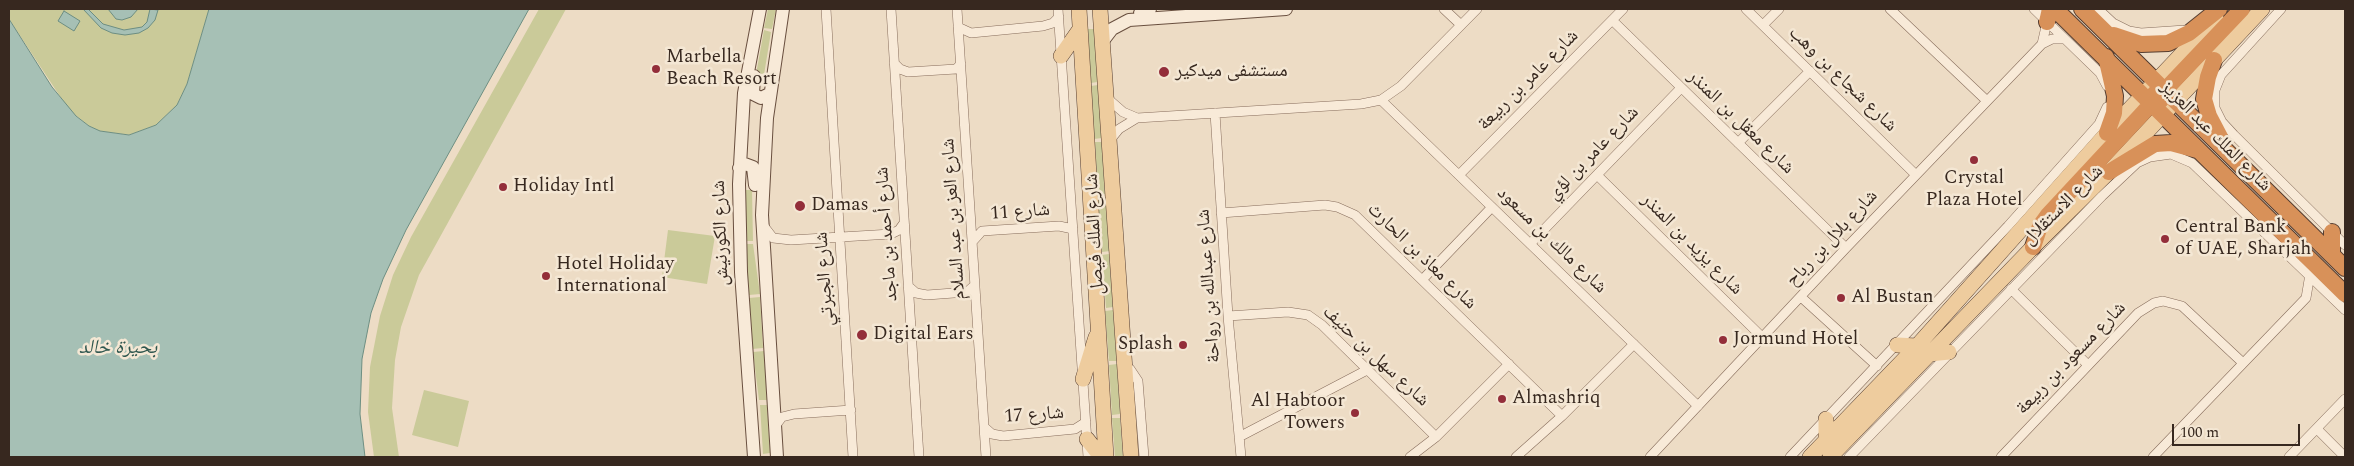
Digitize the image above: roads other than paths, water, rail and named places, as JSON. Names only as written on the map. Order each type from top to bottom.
[{"type":"highway","name":"شارع الملك عبد العزيز","points":[[2082,9],[2345,268]]},
{"type":"highway","points":[[2100,26],[2123,39],[2148,45],[2174,41],[2185,36],[2218,9]]},
{"type":"highway","points":[[2033,247],[2040,226],[2048,214],[2152,104],[2156,92],[2165,90],[2242,9]]},
{"type":"highway","name":"شارع الملك عبد العزيز","points":[[2051,13],[2106,57],[2220,170],[2310,269],[2345,294]]},
{"type":"highway","points":[[2103,129],[2114,113],[2115,96],[2106,57]]},
{"type":"highway","points":[[2214,60],[2206,88],[2206,107],[2230,154]]},
{"type":"highway","points":[[2109,172],[2155,144],[2178,144],[2200,151]]},
{"type":"highway","points":[[2220,170],[2222,190]]},
{"type":"highway","points":[[2332,232],[2332,255]]},
{"type":"main road","name":"شارع الكورنيش","points":[[754,457],[740,249],[739,168],[742,116],[752,47],[760,9]]},
{"type":"main road","points":[[777,457],[763,220],[764,147],[783,9]]},
{"type":"main road","name":"شارع الملك فيصل","points":[[1079,9],[1106,457]]},
{"type":"main road","name":"شارع الملك فيصل","points":[[1100,9],[1131,457]]},
{"type":"main road","points":[[1102,42],[1117,25],[1149,13],[1286,9]]},
{"type":"main road","name":"شارع الاستقلال","points":[[1810,457],[2033,247],[2109,172],[2152,104],[2165,90],[2226,9]]},
{"type":"main road","name":"شارع الاستقلال","points":[[2165,90],[2214,60],[2264,9]]},
{"type":"main road","points":[[1061,56],[1080,29]]},
{"type":"main road","points":[[752,47],[756,56],[753,94],[761,98],[770,94]]},
{"type":"main road","name":"شارع الاستقلال","points":[[1830,457],[1872,412],[2103,129],[2152,104]]},
{"type":"main road","points":[[739,168],[748,164],[754,169],[756,204],[763,220]]},
{"type":"main road","points":[[2102,196],[2109,172]]},
{"type":"main road","points":[[1083,379],[1099,329]]},
{"type":"main road","points":[[1897,345],[1949,352]]},
{"type":"main road","points":[[1871,433],[1872,412]]},
{"type":"main road","points":[[1826,419],[1826,440]]},
{"type":"main road","points":[[753,438],[760,446],[761,457]]},
{"type":"main road","points":[[1087,439],[1101,457]]},
{"type":"street","name":"شارع الجبرتي","points":[[826,9],[853,457]]},
{"type":"street","name":"شارع أحمد بن ماجد","points":[[891,9],[919,457]]},
{"type":"street","name":"شارع العز بن عبد السلام","points":[[957,9],[986,457]]},
{"type":"street","points":[[1444,9],[1461,25]]},
{"type":"street","points":[[1107,98],[1123,112],[1137,118],[1361,104],[1381,100],[1401,86],[1477,9]]},
{"type":"street","name":"شارع عامر بن ربيعة","points":[[1458,175],[1623,9]]},
{"type":"street","name":"شارع شجاع بن وهب","points":[[1746,9],[1916,175]]},
{"type":"street","points":[[1763,25],[1779,9]]},
{"type":"street","points":[[1890,9],[1987,101]]},
{"type":"street","name":"شارع الملك عبد العزيز","points":[[2034,9],[2051,13],[2065,39],[2104,80],[2108,103],[2103,129]]},
{"type":"street","points":[[2098,9],[2118,26],[2135,33],[2178,32],[2197,27]]},
{"type":"street","name":"شارع الملك عبد العزيز","points":[[2281,9],[2221,74],[2214,99],[2218,115],[2228,129],[2345,245]]},
{"type":"street","points":[[958,26],[971,33],[1033,27],[1048,25],[1058,13]]},
{"type":"street","name":"شارع الملك فيصل","points":[[1058,13],[1088,457]]},
{"type":"street","points":[[2042,44],[2051,13]]},
{"type":"street","name":"شارع معقل بن المنذر","points":[[1612,20],[1846,248]]},
{"type":"street","points":[[2042,44],[2052,39],[2065,39]]},
{"type":"street","name":"شارع بلال بن رباح","points":[[1650,457],[1846,248],[2042,44]]},
{"type":"street","points":[[894,63],[900,70],[908,72],[956,69],[961,64]]},
{"type":"street","points":[[1738,143],[1810,71]]},
{"type":"street","name":"شارع عامر بن لؤي","points":[[1530,244],[1681,88]]},
{"type":"street","name":"شارع مالك بن مسعود","points":[[1381,100],[1698,406]]},
{"type":"street","name":"شارع عبدالله بن رواحة","points":[[1215,113],[1228,316],[1241,457]]},
{"type":"street","points":[[1110,140],[1119,129],[1137,118]]},
{"type":"street","name":"شارع الاستقلال","points":[[1790,457],[2103,129]]},
{"type":"street","name":"شارع الاستقلال","points":[[1849,457],[2102,196],[2137,163],[2150,157],[2164,154],[2186,159],[2310,269],[2328,294]]},
{"type":"street","name":"شارع يزيد بن المنذر","points":[[1597,175],[1763,338]]},
{"type":"street","name":"شارع معاذ بن الحارث","points":[[1221,214],[1325,205],[1337,207],[1355,215],[1562,416]]},
{"type":"street","points":[[1422,280],[1492,207]]},
{"type":"street","points":[[763,220],[769,234],[778,240],[891,234],[899,230],[904,223]]},
{"type":"street","name":"شارع 11","points":[[973,241],[982,231],[1059,226],[1073,229]]},
{"type":"street","points":[[2306,298],[2310,269]]},
{"type":"street","points":[[908,286],[916,293],[927,294],[967,292],[975,285]]},
{"type":"street","points":[[2011,288],[2088,365]]},
{"type":"street","points":[[2153,457],[2306,298],[2317,294],[2328,294],[2345,310]]},
{"type":"street","points":[[1801,296],[1877,366]]},
{"type":"street","name":"شارع مسعود بن ربيعة","points":[[2001,457],[2138,313],[2154,303],[2163,301],[2173,302],[2190,312],[2243,363]]},
{"type":"street","name":"شارع سهل بن حنيف","points":[[1228,316],[1288,312],[1308,315],[1316,320],[1436,437]]},
{"type":"street","points":[[1516,457],[1562,416],[1634,344]]},
{"type":"street","points":[[1410,457],[1436,437],[1508,364]]},
{"type":"street","points":[[1124,366],[1130,369],[1138,381],[1144,457]]},
{"type":"street","points":[[1239,436],[1367,370]]},
{"type":"street","points":[[2289,457],[2345,399]]},
{"type":"street","points":[[776,425],[782,417],[794,414],[850,410]]},
{"type":"street","name":"شارع 17","points":[[984,427],[992,434],[1003,436],[1075,429],[1086,422]]},
{"type":"street","points":[[2317,429],[2345,457]]},
{"type":"water","points":[[83,9],[88,9],[103,24],[124,30],[142,27],[147,22],[150,9],[158,10],[155,20],[148,28],[139,33],[125,35],[112,33],[101,28]]},
{"type":"water","points":[[108,9],[138,9],[131,17],[122,20],[116,19]]},
{"type":"water","name":"بحيرة خالد","points":[[209,9],[529,9],[406,230],[383,279],[371,313],[362,359],[360,414],[365,457],[9,457],[9,19],[52,87],[76,116],[89,126],[100,131],[129,135],[156,125],[177,105],[187,84]]},
{"type":"water","points":[[64,11],[80,21],[74,31],[58,21]]},
{"type":"place","name":"Marbella Beach Resort","points":[[656,69]]},
{"type":"place","name":"مستشفى ميدكير","points":[[1164,72]]},
{"type":"place","name":"Crystal Plaza Hotel","points":[[1974,160]]},
{"type":"place","name":"Holiday Intl","points":[[503,187]]},
{"type":"place","name":"Damas","points":[[800,206]]},
{"type":"place","name":"Central Bank of UAE, Sharjah","points":[[2165,239]]},
{"type":"place","name":"Hotel Holiday International","points":[[546,276]]},
{"type":"place","name":"Al Bustan","points":[[1841,298]]},
{"type":"place","name":"Digital Ears","points":[[862,335]]},
{"type":"place","name":"Jormund Hotel","points":[[1723,340]]},
{"type":"place","name":"Splash","points":[[1183,345]]},
{"type":"place","name":"Almashriq","points":[[1502,399]]},
{"type":"place","name":"Al Habtoor Towers","points":[[1355,413]]}]
